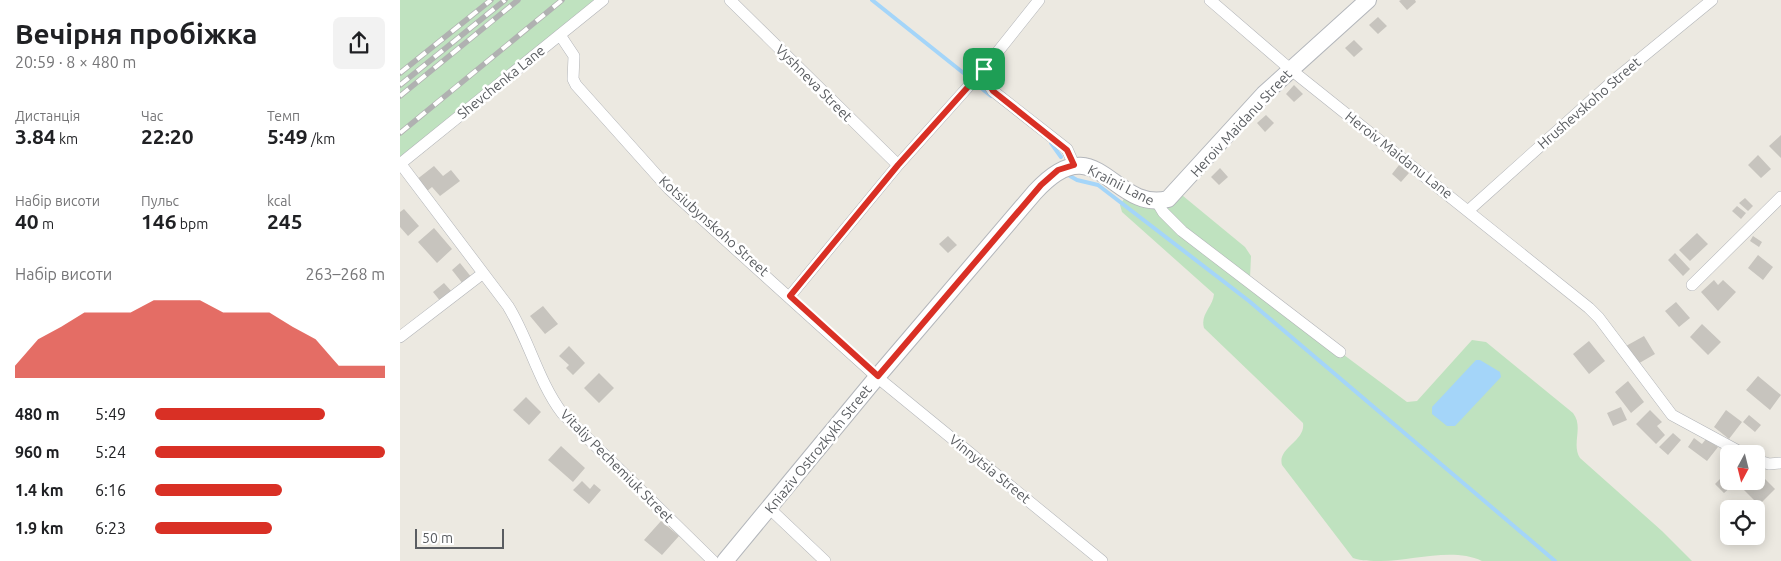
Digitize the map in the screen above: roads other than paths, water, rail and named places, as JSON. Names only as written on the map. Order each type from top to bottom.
[{"type":"street","name":"Shevchenka Lane","points":[[400,164],[602,0]]},
{"type":"street","name":"Vyshneva Street","points":[[730,0],[898,165]]},
{"type":"street","points":[[790,296],[898,165],[984,69],[1039,0]]},
{"type":"street","name":"Heroiv Maidanu Lane","points":[[1210,0],[1290,69],[1470,210],[1589,308],[1599,318],[1672,415],[1727,445]]},
{"type":"street","name":"Heroiv Maidanu Street","points":[[1157,202],[1168,198],[1177,191],[1264,94],[1368,0]]},
{"type":"street","name":"Hrushevskoho Street","points":[[1470,210],[1613,80],[1712,0]]},
{"type":"street","name":"Kotsiubynskoho Street","points":[[560,35],[574,56],[573,79],[576,85],[669,189],[878,376]]},
{"type":"street","name":"Krainii Lane","points":[[984,69],[986,80],[993,91],[1067,150],[1074,165],[1091,168],[1146,200],[1157,202],[1163,212],[1182,231],[1340,352]]},
{"type":"street","name":"Vitaliy Pechemiuk Street","points":[[400,164],[508,306],[550,395],[562,413],[713,561]]},
{"type":"street","name":"Kniaziv Ostrozkykh Street","points":[[725,561],[878,376],[1041,185],[1058,170],[1074,165]]},
{"type":"street","points":[[1692,285],[1781,197]]},
{"type":"street","points":[[400,337],[482,274]]},
{"type":"street","name":"Vinnytsia Street","points":[[878,376],[1102,561]]},
{"type":"street","points":[[1765,463],[1781,463]]},
{"type":"street","points":[[769,508],[825,561]]},
{"type":"water","points":[[1476,360],[1480,360],[1500,372],[1501,377],[1455,426],[1447,426],[1432,414],[1432,407]]},
{"type":"waterway","points":[[872,0],[966,75]]},
{"type":"waterway","points":[[981,88],[991,96]]},
{"type":"waterway","points":[[1051,143],[1061,157]]},
{"type":"waterway","points":[[1070,176],[1077,180],[1098,185],[1249,301],[1555,561]]},
{"type":"railway","points":[[400,73],[491,0]]},
{"type":"railway","points":[[400,85],[505,0]]},
{"type":"railway","points":[[400,96],[518,0]]},
{"type":"railway","points":[[400,133],[562,0]]}]
